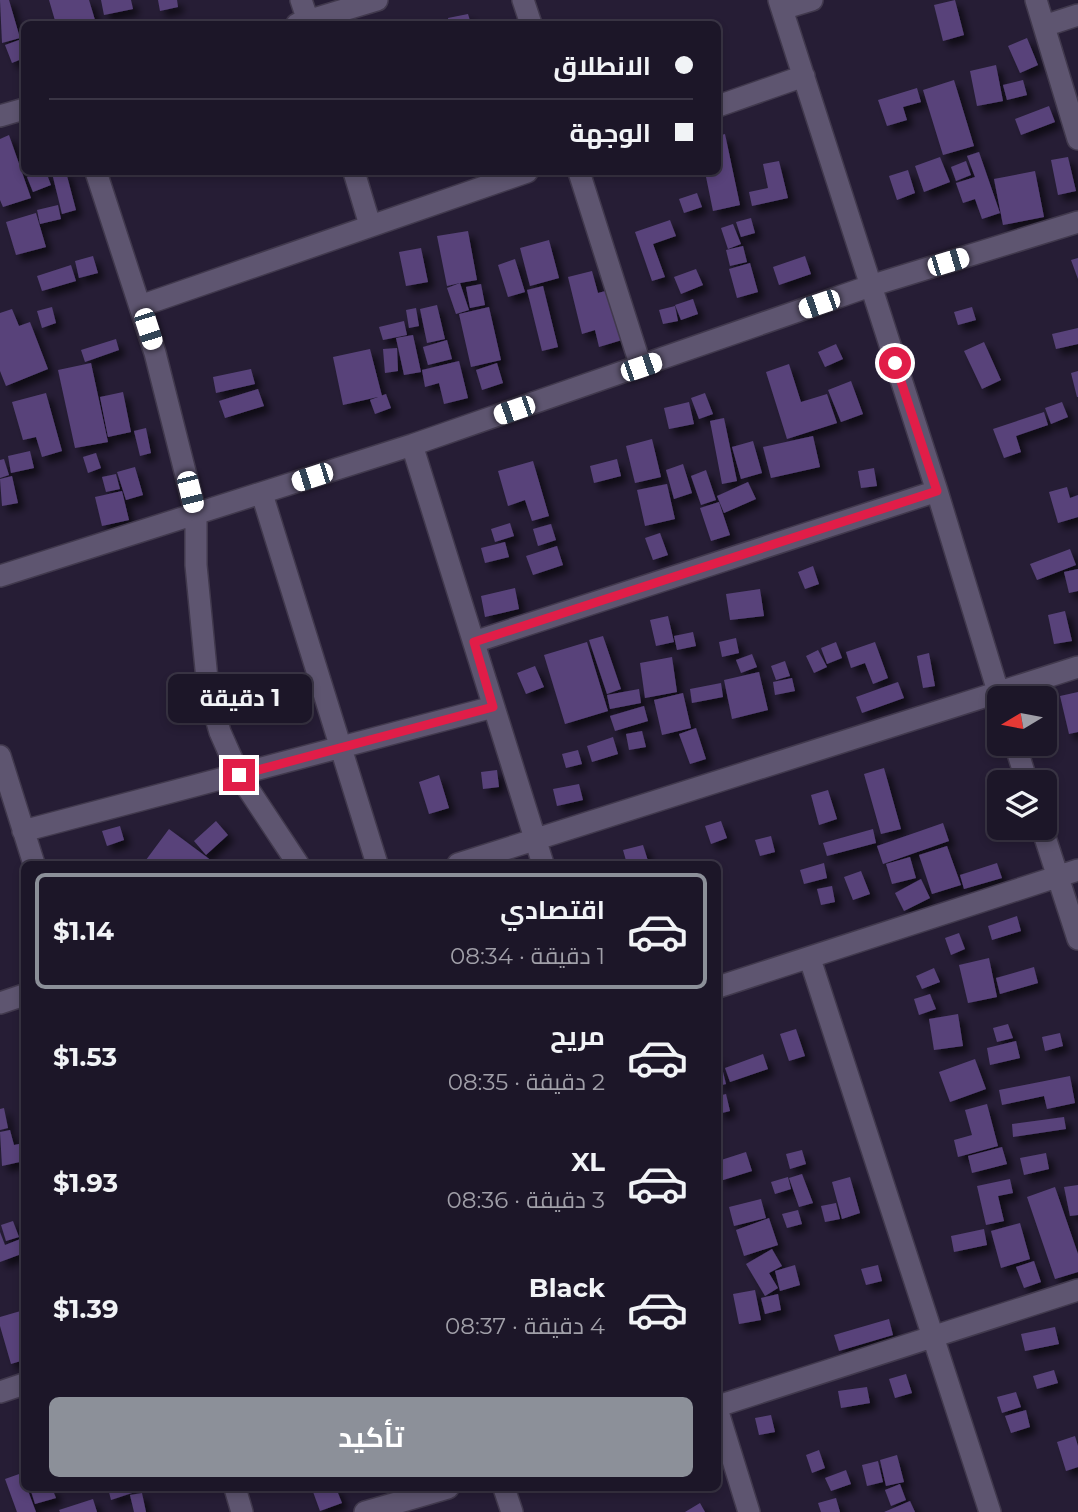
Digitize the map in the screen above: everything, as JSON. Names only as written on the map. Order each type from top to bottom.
[{"type":"street","points":[[302,0],[305,21]]},
{"type":"street","points":[[311,21],[377,0]]},
{"type":"street","points":[[523,0],[530,21]]},
{"type":"street","points":[[812,0],[781,4],[937,491],[996,686]]},
{"type":"street","points":[[1036,0],[1078,139]]},
{"type":"street","points":[[1044,26],[1078,15]]},
{"type":"street","points":[[721,105],[804,76]]},
{"type":"street","points":[[0,116],[21,110]]},
{"type":"street","points":[[97,175],[156,353],[196,515],[196,565],[208,690],[220,732],[239,775],[296,861]]},
{"type":"street","points":[[355,175],[370,225]]},
{"type":"street","points":[[140,306],[518,175]]},
{"type":"street","points":[[580,175],[641,367]]},
{"type":"street","points":[[0,576],[412,445],[870,286],[1078,222]]},
{"type":"street","points":[[412,445],[542,861]]},
{"type":"street","points":[[474,642],[937,491]]},
{"type":"street","points":[[262,494],[376,861]]},
{"type":"street","points":[[1026,686],[1078,667]]},
{"type":"street","points":[[468,861],[987,700]]},
{"type":"street","points":[[23,831],[493,707]]},
{"type":"street","points":[[0,756],[33,861]]},
{"type":"street","points":[[1049,840],[1068,873],[1078,939]]},
{"type":"street","points":[[721,986],[1068,873]]},
{"type":"street","points":[[810,959],[990,1512]]},
{"type":"street","points":[[0,1003],[21,996]]},
{"type":"street","points":[[721,1405],[1078,1290]]},
{"type":"street","points":[[0,1392],[21,1385]]},
{"type":"street","points":[[721,1422],[749,1512]]},
{"type":"street","points":[[235,1491],[242,1512]]},
{"type":"street","points":[[366,1512],[438,1491]]},
{"type":"street","points":[[505,1491],[512,1512]]},
{"type":"building","points":[[0,0],[9,0],[20,38],[2,43]]},
{"type":"building","points":[[49,0],[89,0],[95,20],[91,21],[55,21]]},
{"type":"building","points":[[101,0],[131,0],[133,9],[104,15]]},
{"type":"building","points":[[158,0],[177,0],[178,7],[160,11]]},
{"type":"building","points":[[955,0],[964,35],[943,41],[934,5]]},
{"type":"building","points":[[468,14],[470,21],[448,21],[448,18]]},
{"type":"building","points":[[1027,38],[1038,65],[1020,73],[1008,46]]},
{"type":"building","points":[[19,40],[21,59],[12,63],[5,45]]},
{"type":"building","points":[[996,65],[1003,101],[977,106],[970,71]]},
{"type":"building","points":[[954,80],[974,146],[943,155],[923,90]]},
{"type":"building","points":[[1023,80],[1027,95],[1007,100],[1003,85]]},
{"type":"building","points":[[917,88],[921,102],[903,107],[907,120],[887,126],[878,100]]},
{"type":"building","points":[[1049,106],[1055,122],[1021,135],[1015,119]]},
{"type":"building","points":[[725,134],[740,205],[713,211],[706,175],[721,175],[721,135]]},
{"type":"building","points":[[9,135],[31,198],[3,207],[0,200],[0,139]]},
{"type":"building","points":[[979,152],[1000,213],[982,219],[975,199],[963,203],[956,183],[975,177],[967,156]]},
{"type":"building","points":[[940,157],[950,182],[924,192],[915,166]]},
{"type":"building","points":[[1068,157],[1076,191],[1058,195],[1051,160]]},
{"type":"building","points":[[779,161],[788,198],[752,206],[749,192],[768,188],[763,164]]},
{"type":"building","points":[[966,161],[971,175],[956,181],[951,167]]},
{"type":"building","points":[[908,170],[915,193],[897,200],[889,176]]},
{"type":"building","points":[[1035,171],[1044,217],[1003,225],[994,179]]},
{"type":"building","points":[[47,175],[51,185],[33,192],[27,177]]},
{"type":"building","points":[[52,175],[67,175],[76,210],[62,214]]},
{"type":"building","points":[[697,193],[702,207],[684,213],[679,199]]},
{"type":"building","points":[[58,205],[61,219],[40,224],[37,210]]},
{"type":"building","points":[[36,213],[46,247],[16,255],[6,222]]},
{"type":"building","points":[[751,218],[755,233],[741,237],[736,222]]},
{"type":"building","points":[[670,220],[676,236],[653,244],[665,277],[652,281],[635,232]]},
{"type":"building","points":[[733,224],[741,244],[728,249],[721,228]]},
{"type":"building","points":[[468,231],[477,280],[447,286],[437,236]]},
{"type":"building","points":[[549,240],[559,278],[530,286],[520,248]]},
{"type":"building","points":[[743,246],[747,262],[730,266],[726,250]]},
{"type":"building","points":[[421,248],[428,282],[406,286],[399,252]]},
{"type":"building","points":[[93,256],[98,273],[79,278],[75,261]]},
{"type":"building","points":[[805,256],[811,274],[779,285],[773,267]]},
{"type":"building","points":[[1078,258],[1078,279],[1071,260]]},
{"type":"building","points":[[515,259],[525,292],[508,297],[498,265]]},
{"type":"building","points":[[750,263],[758,292],[737,298],[729,269]]},
{"type":"building","points":[[71,265],[76,281],[42,291],[37,276]]},
{"type":"building","points":[[696,269],[703,285],[681,294],[674,277]]},
{"type":"building","points":[[592,271],[598,293],[609,290],[622,340],[599,347],[595,330],[582,334],[568,277]]},
{"type":"building","points":[[460,283],[469,310],[456,314],[447,288]]},
{"type":"building","points":[[481,284],[485,305],[470,308],[466,287]]},
{"type":"building","points":[[543,286],[558,347],[542,351],[527,290]]},
{"type":"building","points":[[693,299],[698,314],[681,320],[675,305]]},
{"type":"building","points":[[437,305],[445,339],[427,343],[420,309]]},
{"type":"building","points":[[675,306],[678,321],[663,324],[659,310]]},
{"type":"building","points":[[52,307],[56,323],[42,328],[37,311]]},
{"type":"building","points":[[489,307],[501,360],[471,367],[459,314]]},
{"type":"building","points":[[972,307],[976,320],[958,325],[954,312]]},
{"type":"building","points":[[416,308],[419,326],[409,328],[406,310]]},
{"type":"building","points":[[12,309],[19,326],[30,322],[48,369],[6,386],[0,371],[0,313]]},
{"type":"building","points":[[404,321],[407,335],[383,340],[379,327]]},
{"type":"building","points":[[1078,328],[1078,344],[1056,349],[1052,334]]},
{"type":"building","points":[[413,335],[421,372],[404,375],[396,338]]},
{"type":"building","points":[[116,339],[119,350],[85,362],[81,350]]},
{"type":"building","points":[[447,340],[452,359],[428,365],[423,347]]},
{"type":"building","points":[[984,342],[1001,380],[982,389],[964,351]]},
{"type":"building","points":[[836,344],[843,359],[825,367],[818,352]]},
{"type":"building","points":[[397,348],[398,371],[385,373],[383,349]]},
{"type":"building","points":[[370,349],[382,396],[343,405],[333,357]]},
{"type":"building","points":[[459,361],[468,398],[444,404],[439,383],[425,387],[422,370]]},
{"type":"building","points":[[91,363],[108,442],[75,448],[58,370]]},
{"type":"building","points":[[497,363],[503,383],[482,390],[476,370]]},
{"type":"building","points":[[789,364],[801,402],[827,394],[837,423],[787,439],[766,372]]},
{"type":"building","points":[[251,369],[255,384],[216,393],[213,377]]},
{"type":"building","points":[[1078,371],[1078,397],[1077,397],[1071,373]]},
{"type":"building","points":[[851,381],[863,414],[841,422],[828,390]]},
{"type":"building","points":[[258,389],[264,406],[225,418],[219,401]]},
{"type":"building","points":[[123,392],[131,432],[108,437],[100,397]]},
{"type":"building","points":[[46,393],[62,451],[42,457],[36,437],[23,440],[12,402]]},
{"type":"building","points":[[705,393],[713,414],[699,419],[691,398]]},
{"type":"building","points":[[386,394],[391,408],[375,414],[370,400]]},
{"type":"building","points":[[689,402],[694,424],[669,429],[664,408]]},
{"type":"building","points":[[1062,402],[1068,417],[1051,424],[1045,408]]},
{"type":"building","points":[[1044,412],[1048,425],[1016,436],[1021,452],[1004,458],[993,429]]},
{"type":"building","points":[[724,418],[737,481],[722,484],[710,421]]},
{"type":"building","points":[[146,428],[151,453],[140,456],[134,431]]},
{"type":"building","points":[[813,436],[820,467],[771,478],[763,447]]},
{"type":"building","points":[[652,439],[661,477],[635,483],[626,446]]},
{"type":"building","points":[[753,441],[762,473],[741,479],[732,447]]},
{"type":"building","points":[[30,451],[34,468],[11,473],[8,456]]},
{"type":"building","points":[[96,453],[101,468],[88,473],[83,457]]},
{"type":"building","points":[[4,459],[9,475],[0,478],[0,460]]},
{"type":"building","points":[[617,459],[621,476],[594,483],[590,466]]},
{"type":"building","points":[[533,461],[549,516],[532,521],[525,500],[508,506],[498,471]]},
{"type":"building","points":[[683,464],[692,493],[674,499],[666,470]]},
{"type":"building","points":[[135,467],[143,495],[126,500],[117,472]]},
{"type":"building","points":[[874,468],[877,486],[861,488],[858,471]]},
{"type":"building","points":[[706,470],[716,500],[701,505],[691,476]]},
{"type":"building","points":[[116,474],[120,489],[106,492],[102,477]]},
{"type":"building","points":[[12,476],[18,503],[2,506],[0,479]]},
{"type":"building","points":[[748,482],[756,499],[724,513],[717,496]]},
{"type":"building","points":[[667,484],[675,519],[645,526],[637,490]]},
{"type":"building","points":[[1067,487],[1070,498],[1078,495],[1078,517],[1058,523],[1049,492]]},
{"type":"building","points":[[122,491],[129,520],[102,526],[95,497]]},
{"type":"building","points":[[719,502],[730,535],[711,541],[700,508]]},
{"type":"building","points":[[510,523],[514,536],[495,542],[491,529]]},
{"type":"building","points":[[551,524],[556,540],[538,546],[533,529]]},
{"type":"building","points":[[660,533],[668,555],[653,560],[645,538]]},
{"type":"building","points":[[505,542],[509,557],[485,563],[481,548]]},
{"type":"building","points":[[557,546],[563,565],[533,575],[526,556]]},
{"type":"building","points":[[1070,549],[1076,565],[1037,580],[1030,564]]},
{"type":"building","points":[[813,566],[819,584],[805,589],[798,572]]},
{"type":"building","points":[[1078,569],[1078,591],[1069,593],[1064,572]]},
{"type":"building","points":[[515,588],[519,609],[485,617],[481,596]]},
{"type":"building","points":[[760,589],[764,616],[730,620],[726,594]]},
{"type":"building","points":[[1065,611],[1072,641],[1054,644],[1048,615]]},
{"type":"building","points":[[668,616],[674,642],[656,646],[650,620]]},
{"type":"building","points":[[693,632],[696,646],[677,650],[674,636]]},
{"type":"building","points":[[603,636],[621,689],[607,694],[589,640]]},
{"type":"building","points":[[736,638],[739,653],[722,657],[719,642]]},
{"type":"building","points":[[587,642],[608,711],[565,724],[544,655]]},
{"type":"building","points":[[836,642],[842,658],[827,664],[821,648]]},
{"type":"building","points":[[875,642],[888,678],[873,684],[865,663],[851,668],[846,652]]},
{"type":"building","points":[[818,650],[827,667],[814,673],[806,656]]},
{"type":"building","points":[[929,653],[935,686],[923,688],[917,656]]},
{"type":"building","points":[[752,654],[757,667],[741,673],[736,660]]},
{"type":"building","points":[[672,657],[677,692],[645,698],[640,663]]},
{"type":"building","points":[[785,661],[790,676],[776,680],[771,666]]},
{"type":"building","points":[[535,666],[544,687],[526,694],[517,673]]},
{"type":"building","points":[[759,672],[768,710],[732,719],[724,680]]},
{"type":"building","points":[[792,678],[795,691],[775,695],[773,682]]},
{"type":"building","points":[[898,682],[904,698],[862,713],[856,697]]},
{"type":"building","points":[[721,683],[723,697],[692,703],[690,689]]},
{"type":"building","points":[[639,689],[641,703],[610,709],[607,695]]},
{"type":"building","points":[[1078,692],[1078,732],[1069,734],[1060,696]]},
{"type":"building","points":[[683,693],[691,728],[662,735],[654,700]]},
{"type":"building","points":[[644,706],[648,721],[615,731],[610,716]]},
{"type":"building","points":[[696,728],[706,759],[690,764],[679,734]]},
{"type":"building","points":[[642,731],[646,747],[629,750],[626,734]]},
{"type":"building","points":[[613,737],[618,754],[592,762],[587,746]]},
{"type":"building","points":[[578,750],[582,764],[566,768],[562,754]]},
{"type":"building","points":[[884,768],[901,829],[881,834],[864,774]]},
{"type":"building","points":[[497,770],[499,787],[483,789],[481,772]]},
{"type":"building","points":[[439,775],[449,808],[429,814],[419,782]]},
{"type":"building","points":[[579,784],[583,800],[557,806],[553,789]]},
{"type":"building","points":[[828,790],[837,819],[819,825],[811,795]]},
{"type":"building","points":[[216,821],[228,835],[206,855],[194,841]]},
{"type":"building","points":[[721,821],[727,838],[711,844],[705,826]]},
{"type":"building","points":[[943,823],[949,841],[883,864],[877,846]]},
{"type":"building","points":[[120,826],[124,840],[107,846],[102,831]]},
{"type":"building","points":[[169,829],[212,861],[145,861]]},
{"type":"building","points":[[873,829],[876,843],[827,856],[823,843]]},
{"type":"building","points":[[771,836],[775,852],[760,856],[755,840]]},
{"type":"building","points":[[643,845],[648,861],[626,861],[623,850]]},
{"type":"building","points":[[947,846],[961,885],[932,894],[919,855]]},
{"type":"building","points":[[910,857],[916,878],[892,884],[886,864]]},
{"type":"building","points":[[824,863],[827,878],[804,884],[800,870]]},
{"type":"building","points":[[997,863],[1002,878],[964,889],[960,875]]},
{"type":"building","points":[[861,871],[870,894],[853,900],[844,877]]},
{"type":"building","points":[[921,879],[930,898],[904,911],[895,893]]},
{"type":"building","points":[[832,886],[835,902],[821,905],[817,889]]},
{"type":"building","points":[[1017,916],[1021,931],[992,940],[988,926]]},
{"type":"building","points":[[959,933],[965,949],[951,955],[945,938]]},
{"type":"building","points":[[989,958],[997,997],[968,1003],[959,965]]},
{"type":"building","points":[[1034,967],[1038,983],[1000,994],[996,978]]},
{"type":"building","points":[[934,968],[940,982],[922,989],[916,976]]},
{"type":"building","points":[[930,994],[936,1009],[919,1015],[914,999]]},
{"type":"building","points":[[958,1014],[963,1046],[934,1050],[929,1019]]},
{"type":"building","points":[[1008,1024],[1013,1038],[997,1042],[993,1028]]},
{"type":"building","points":[[796,1029],[805,1056],[789,1061],[780,1034]]},
{"type":"building","points":[[1060,1033],[1063,1046],[1045,1051],[1042,1037]]},
{"type":"building","points":[[1016,1041],[1020,1058],[990,1065],[987,1048]]},
{"type":"building","points":[[763,1054],[768,1069],[730,1082],[725,1068]]},
{"type":"building","points":[[975,1059],[986,1089],[950,1102],[939,1072]]},
{"type":"building","points":[[721,1064],[726,1084],[721,1085]]},
{"type":"building","points":[[1070,1076],[1075,1103],[1047,1109],[1044,1096],[1002,1105],[999,1090]]},
{"type":"building","points":[[726,1094],[730,1111],[721,1113],[721,1095]]},
{"type":"building","points":[[987,1104],[998,1146],[958,1157],[954,1140],[972,1135],[965,1110]]},
{"type":"building","points":[[4,1108],[8,1128],[0,1130],[0,1109]]},
{"type":"building","points":[[1064,1117],[1066,1129],[1013,1137],[1012,1124]]},
{"type":"building","points":[[10,1130],[14,1145],[21,1144],[21,1162],[2,1166],[0,1132]]},
{"type":"building","points":[[1002,1147],[1007,1164],[972,1173],[968,1156]]},
{"type":"building","points":[[802,1150],[806,1164],[790,1169],[786,1154]]},
{"type":"building","points":[[746,1152],[752,1171],[721,1181],[721,1160]]},
{"type":"building","points":[[1046,1153],[1049,1169],[1024,1175],[1020,1158]]},
{"type":"building","points":[[802,1174],[813,1203],[799,1207],[789,1178]]},
{"type":"building","points":[[788,1177],[791,1189],[775,1194],[771,1182]]},
{"type":"building","points":[[850,1177],[860,1213],[842,1219],[832,1182]]},
{"type":"building","points":[[1010,1179],[1013,1193],[998,1196],[1004,1221],[986,1225],[977,1186]]},
{"type":"building","points":[[1078,1185],[1078,1215],[1070,1216],[1064,1187]]},
{"type":"building","points":[[1055,1187],[1078,1254],[1078,1272],[1055,1279],[1027,1197]]},
{"type":"building","points":[[761,1199],[766,1218],[734,1226],[729,1207]]},
{"type":"building","points":[[836,1203],[840,1219],[825,1222],[821,1206]]},
{"type":"building","points":[[798,1210],[802,1224],[787,1228],[782,1214]]},
{"type":"building","points":[[769,1218],[778,1245],[744,1256],[736,1230]]},
{"type":"building","points":[[13,1221],[19,1237],[6,1241],[1,1225]]},
{"type":"building","points":[[1020,1223],[1030,1259],[1001,1268],[991,1231]]},
{"type":"building","points":[[984,1229],[987,1245],[954,1252],[951,1236]]},
{"type":"building","points":[[0,1232],[5,1245],[21,1239],[21,1254],[0,1262]]},
{"type":"building","points":[[772,1249],[782,1266],[769,1273],[778,1288],[765,1296],[746,1264]]},
{"type":"building","points":[[1034,1261],[1041,1282],[1024,1288],[1016,1267]]},
{"type":"building","points":[[795,1265],[800,1285],[780,1291],[775,1271]]},
{"type":"building","points":[[878,1265],[882,1281],[866,1285],[861,1269]]},
{"type":"building","points":[[755,1290],[761,1320],[739,1324],[733,1294]]},
{"type":"building","points":[[778,1294],[781,1310],[765,1314],[761,1298]]},
{"type":"building","points":[[21,1311],[21,1361],[11,1364],[0,1317]]},
{"type":"building","points":[[889,1319],[893,1335],[839,1351],[834,1335]]},
{"type":"building","points":[[1055,1327],[1059,1344],[1025,1351],[1021,1334]]},
{"type":"building","points":[[1054,1370],[1058,1383],[1037,1389],[1033,1376]]},
{"type":"building","points":[[906,1374],[912,1393],[895,1398],[889,1379]]},
{"type":"building","points":[[867,1387],[870,1403],[841,1408],[838,1391]]},
{"type":"building","points":[[1016,1392],[1021,1407],[1002,1413],[997,1397]]},
{"type":"building","points":[[1026,1410],[1030,1427],[1011,1433],[1005,1416]]},
{"type":"building","points":[[771,1415],[775,1432],[759,1435],[755,1418]]},
{"type":"building","points":[[1075,1436],[1078,1467],[1066,1471],[1057,1442]]},
{"type":"building","points":[[819,1450],[825,1468],[812,1473],[806,1455]]},
{"type":"building","points":[[897,1455],[904,1482],[886,1486],[880,1460]]},
{"type":"building","points":[[878,1461],[883,1482],[867,1486],[862,1465]]},
{"type":"building","points":[[846,1470],[851,1484],[831,1491],[825,1478]]},
{"type":"building","points":[[21,1473],[21,1491],[28,1491],[36,1512],[17,1512],[5,1479]]},
{"type":"building","points":[[900,1484],[906,1500],[891,1506],[885,1490]]},
{"type":"building","points":[[31,1491],[53,1491],[56,1498],[35,1504]]},
{"type":"building","points":[[109,1491],[132,1493],[111,1500]]},
{"type":"building","points":[[313,1491],[337,1491],[342,1503],[320,1511]]},
{"type":"building","points":[[142,1493],[146,1512],[134,1512],[130,1495]]},
{"type":"building","points":[[836,1498],[840,1512],[821,1512],[818,1503]]},
{"type":"building","points":[[93,1499],[97,1512],[59,1510]]},
{"type":"building","points":[[910,1501],[915,1512],[884,1512]]},
{"type":"building","points":[[700,1503],[705,1512],[685,1512]]},
{"type":"route","points":[[239,775],[493,707],[474,642],[937,491],[895,363]]}]
